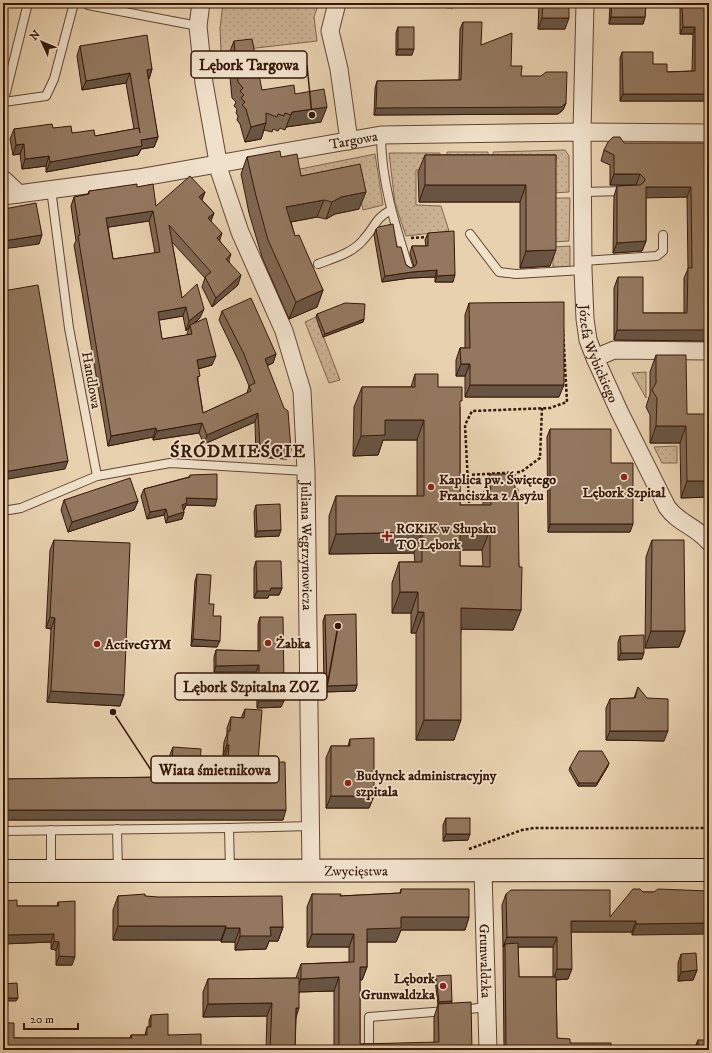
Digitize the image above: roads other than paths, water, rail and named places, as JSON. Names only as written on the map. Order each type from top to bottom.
[{"type":"main road","name":"Zwycięstwa","points":[[3,871],[709,870]]},
{"type":"street","name":"Juliana Węgrzynowicza","points":[[201,3],[198,26],[204,83],[219,164],[226,192],[240,232],[284,331],[302,391],[306,471],[311,870]]},
{"type":"street","points":[[337,3],[330,31],[339,69],[349,141]]},
{"type":"street","name":"Józefa Wybickiego","points":[[585,3],[582,192],[585,319],[588,340],[595,358],[667,507],[673,516],[707,537]]},
{"type":"street","name":"Targowa","points":[[11,195],[138,178],[381,135],[582,132],[709,133]]},
{"type":"street","points":[[3,179],[11,195]]},
{"type":"street","points":[[595,358],[614,350],[709,352]]},
{"type":"street","name":"Grunwaldzka","points":[[483,871],[488,1050]]},
{"type":"lane","points":[[28,3],[3,103],[46,96],[54,79],[74,3]]},
{"type":"lane","points":[[86,3],[88,5],[198,26]]},
{"type":"lane","points":[[381,135],[381,149],[391,210],[409,269]]},
{"type":"lane","name":"Handlowa","points":[[51,189],[70,328],[97,476]]},
{"type":"lane","points":[[582,192],[636,190]]},
{"type":"lane","points":[[318,264],[349,252],[364,240],[380,216],[391,210]]},
{"type":"lane","points":[[470,234],[499,272],[516,274],[657,256],[663,251],[663,235]]},
{"type":"lane","points":[[3,511],[21,508],[97,476],[170,463],[306,471]]},
{"type":"lane","points":[[3,832],[311,826]]},
{"type":"lane","points":[[229,828],[230,871]]},
{"type":"lane","points":[[117,829],[118,871]]},
{"type":"lane","points":[[50,830],[51,871]]},
{"type":"lane","points":[[368,1050],[369,1017],[487,1007]]},
{"type":"place","name":"Lębork Targowa","points":[[312,115]]},
{"type":"place","name":"Lębork Szpital","points":[[624,477]]},
{"type":"place","name":"Kaplica pw. Świętego Franciszka z Asyżu","points":[[431,487]]},
{"type":"place","name":"RCKiK w Słupsku TO Lębork","points":[[387,536]]},
{"type":"place","name":"Lębork Szpitalna ZOZ","points":[[338,626]]},
{"type":"place","name":"Żabka","points":[[268,643]]},
{"type":"place","name":"ActiveGYM","points":[[97,644]]},
{"type":"place","name":"Wiata śmietnikowa","points":[[113,712]]},
{"type":"place","name":"Budynek administracyjny szpitala","points":[[348,783]]},
{"type":"place","name":"Lębork Grunwaldzka","points":[[443,986]]},
{"type":"district","name":"ŚRÓDMIEŚCIE","points":[[238,451]]}]
